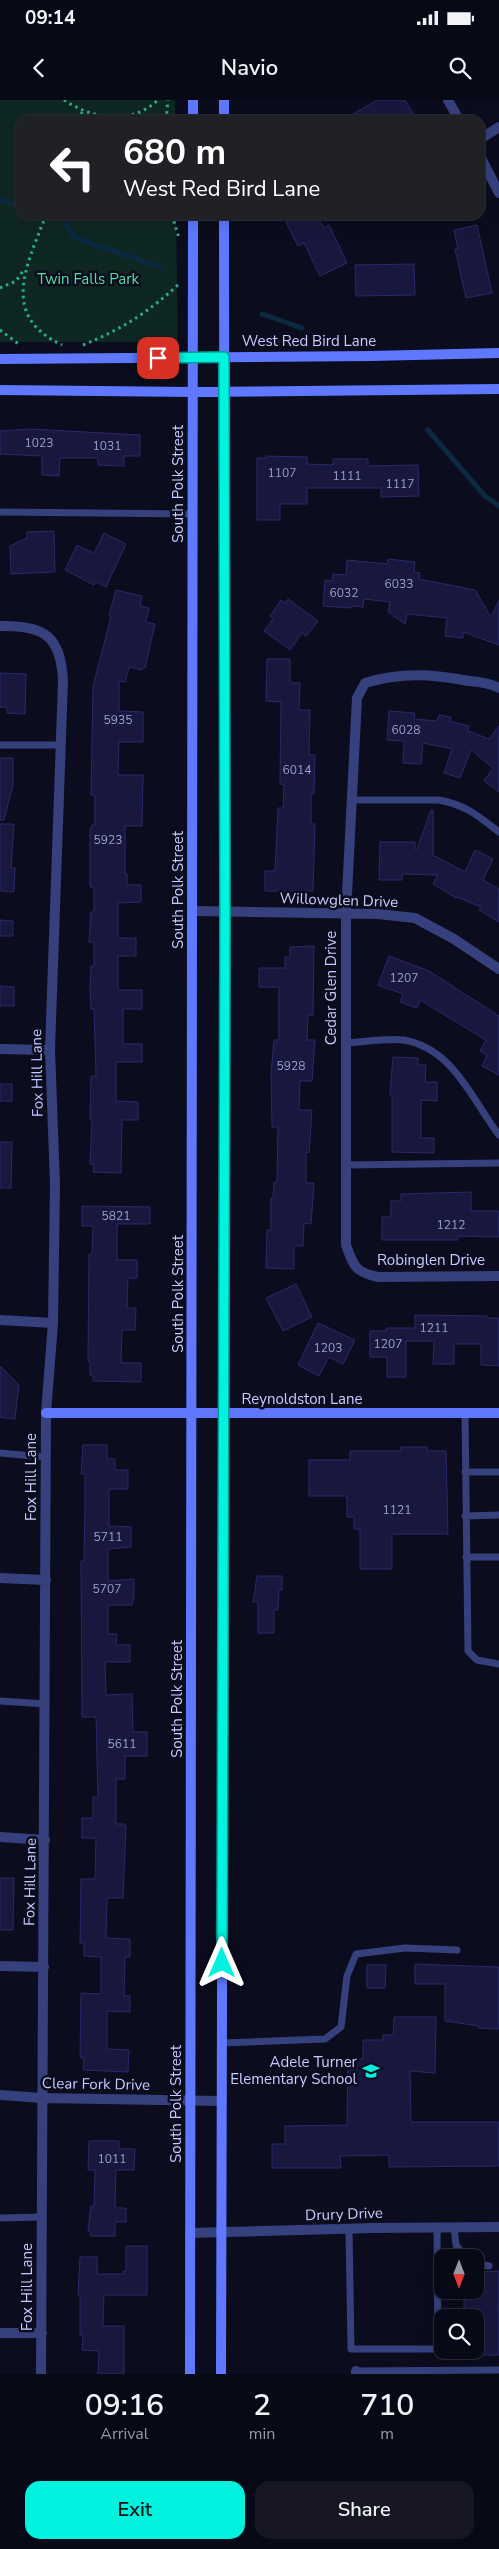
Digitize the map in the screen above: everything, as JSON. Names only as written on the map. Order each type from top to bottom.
[{"type":"main road","points":[[193,100],[193,115]]},
{"type":"main road","points":[[224,100],[224,115]]},
{"type":"main road","name":"South Polk Street","points":[[190,2374],[194,911],[192,514],[195,357],[193,220]]},
{"type":"main road","points":[[221,2374],[225,911],[224,220]]},
{"type":"main road","name":"West Red Bird Lane","points":[[0,359],[499,353]]},
{"type":"main road","points":[[0,390],[193,392],[225,390],[499,389]]},
{"type":"main road","name":"Reynoldston Lane","points":[[46,1413],[499,1413]]},
{"type":"street","points":[[448,100],[456,115]]},
{"type":"street","points":[[485,136],[499,127]]},
{"type":"street","points":[[485,166],[499,193]]},
{"type":"street","name":"Fox Hill Lane","points":[[0,626],[33,627],[47,635],[54,643],[62,659],[61,745],[50,1050],[55,1184],[53,1323],[46,1413],[45,1457],[46,1704],[41,2374]]},
{"type":"street","name":"Cedar Glen Drive","points":[[362,1273],[353,1264],[346,1245],[346,914],[357,698],[365,683],[386,677],[413,674],[442,676],[499,688]]},
{"type":"street","name":"Willowglen Drive","points":[[194,911],[378,914],[415,918],[454,939],[499,968]]},
{"type":"street","points":[[0,1049],[50,1050]]},
{"type":"street","name":"Robinglen Drive","points":[[362,1273],[378,1276],[499,1276]]},
{"type":"street","points":[[0,1320],[53,1323]]},
{"type":"street","points":[[0,1578],[46,1580]]},
{"type":"street","points":[[0,1837],[45,1840]]},
{"type":"street","points":[[0,1966],[44,1966]]},
{"type":"street","name":"Clear Fork Drive","points":[[0,2095],[42,2098],[221,2101]]},
{"type":"street","name":"Drury Drive","points":[[190,2233],[499,2227]]},
{"type":"street","points":[[0,2333],[42,2333]]},
{"type":"lane","points":[[0,512],[192,514]]},
{"type":"lane","points":[[0,745],[61,745]]},
{"type":"lane","points":[[352,800],[422,800],[454,803],[467,808],[499,832]]},
{"type":"lane","points":[[346,1043],[403,1040],[428,1048],[459,1074],[499,1135]]},
{"type":"lane","points":[[346,1165],[499,1163]]},
{"type":"lane","points":[[465,1413],[468,1651],[477,1660],[498,1662]]},
{"type":"lane","points":[[0,1453],[45,1457]]},
{"type":"lane","points":[[465,1472],[499,1472]]},
{"type":"lane","points":[[465,1516],[499,1515]]},
{"type":"lane","points":[[466,1557],[499,1557]]},
{"type":"lane","points":[[0,1701],[46,1704]]},
{"type":"lane","points":[[221,2043],[325,2039],[341,2027],[347,1976],[356,1954],[404,1948],[457,1950]]},
{"type":"lane","points":[[0,2218],[42,2217]]},
{"type":"lane","points":[[349,2229],[351,2349],[438,2349],[437,2227]]},
{"type":"lane","points":[[454,2227],[456,2245],[459,2249]]},
{"type":"lane","points":[[484,2265],[489,2266]]},
{"type":"lane","points":[[356,2373],[499,2370]]},
{"type":"path","points":[[64,100],[82,112],[93,115]]},
{"type":"path","points":[[131,115],[151,106],[158,100]]},
{"type":"path","points":[[166,115],[168,100]]},
{"type":"path","points":[[0,288],[16,281],[23,271],[44,220]]},
{"type":"path","points":[[174,220],[180,239]]},
{"type":"path","points":[[20,306],[23,271]]},
{"type":"path","points":[[83,345],[109,334],[153,308],[180,282]]},
{"type":"path","points":[[24,317],[36,331],[62,345]]},
{"type":"path","points":[[0,330],[20,345]]},
{"type":"green space","name":"Twin Falls Park","points":[[0,100],[175,100],[175,115],[15,115],[15,220],[176,220],[178,342],[0,342]]},
{"type":"building","points":[[377,100],[405,100],[414,115],[352,115]]},
{"type":"building","points":[[319,220],[324,228],[329,225],[347,263],[320,276],[304,243],[298,246],[286,222]]},
{"type":"building","points":[[477,225],[492,293],[466,298],[455,249],[458,249],[454,230]]},
{"type":"building","points":[[414,264],[415,295],[356,296],[355,265]]},
{"type":"building","points":[[30,429],[140,435],[140,456],[124,456],[124,466],[98,465],[98,458],[60,458],[59,476],[42,475],[42,456],[0,454],[0,431]]},
{"type":"building","points":[[266,456],[307,457],[307,464],[333,465],[333,459],[368,459],[368,466],[418,465],[419,496],[381,497],[381,488],[307,488],[307,504],[280,504],[280,520],[257,520],[257,458],[266,458]]},
{"type":"building","points":[[54,531],[55,572],[11,574],[10,546],[27,538],[27,532]]},
{"type":"building","points":[[104,533],[126,544],[106,587],[96,582],[94,585],[65,570],[77,545],[94,553]]},
{"type":"building","points":[[388,559],[415,562],[414,572],[420,573],[419,579],[475,590],[491,617],[499,600],[499,645],[463,632],[463,638],[445,636],[447,618],[407,614],[405,624],[388,612],[390,602],[364,599],[363,607],[323,606],[325,580],[332,581],[333,574],[346,575],[347,560],[387,564]]},
{"type":"building","points":[[116,590],[142,596],[140,606],[149,608],[146,622],[155,624],[145,668],[143,667],[142,670],[129,667],[125,682],[119,681],[119,711],[143,712],[143,742],[119,742],[118,775],[143,775],[142,826],[125,826],[125,874],[127,874],[127,885],[141,885],[141,902],[118,903],[118,938],[136,938],[136,956],[118,956],[118,990],[142,990],[142,1009],[123,1009],[123,1044],[142,1044],[142,1062],[116,1062],[116,1101],[138,1102],[138,1120],[122,1120],[121,1173],[93,1172],[94,1164],[90,1164],[91,1076],[96,1076],[94,1009],[91,1009],[90,989],[91,966],[94,966],[94,942],[89,942],[91,912],[94,912],[94,887],[90,887],[90,829],[92,825],[95,825],[95,796],[91,795],[93,686]]},
{"type":"building","points":[[288,599],[318,621],[306,636],[302,633],[290,650],[264,631],[273,619],[270,616],[281,600],[285,603]]},
{"type":"building","points":[[267,659],[290,659],[290,681],[292,683],[300,683],[299,710],[310,710],[309,755],[315,755],[314,794],[311,794],[311,824],[315,824],[313,891],[265,891],[265,871],[275,871],[278,808],[283,808],[284,785],[280,784],[281,702],[266,701]]},
{"type":"building","points":[[0,673],[26,674],[25,714],[7,713],[7,707],[0,707]]},
{"type":"building","points":[[389,711],[415,713],[414,719],[437,721],[439,715],[451,717],[450,721],[469,726],[468,731],[489,739],[499,726],[499,792],[484,781],[493,768],[471,750],[460,778],[444,773],[452,749],[423,743],[421,764],[403,763],[404,741],[387,740]]},
{"type":"building","points":[[0,758],[13,758],[13,785],[4,820],[0,820]]},
{"type":"building","points":[[431,810],[433,810],[433,855],[465,872],[475,850],[493,859],[483,880],[499,889],[499,922],[479,910],[481,907],[456,898],[433,884],[438,875],[402,874],[402,880],[379,880],[380,842],[415,842],[415,849],[417,849]]},
{"type":"building","points":[[0,824],[14,824],[11,868],[15,868],[14,892],[0,891]]},
{"type":"building","points":[[0,920],[13,921],[13,936],[0,936]]},
{"type":"building","points":[[314,946],[313,1015],[308,1015],[307,1040],[315,1040],[312,1081],[300,1081],[299,1110],[312,1110],[309,1153],[306,1152],[306,1183],[314,1183],[311,1224],[304,1223],[303,1246],[294,1246],[294,1269],[266,1268],[267,1230],[271,1230],[271,1198],[273,1198],[274,1182],[277,1182],[278,1127],[272,1127],[271,1074],[274,1040],[279,1040],[279,987],[259,987],[259,968],[285,968],[285,957],[290,957],[290,947]]},
{"type":"building","points":[[389,956],[429,971],[499,1016],[499,1075],[482,1066],[487,1055],[480,1051],[486,1040],[420,1000],[417,1008],[400,1002],[403,994],[378,985]]},
{"type":"building","points":[[0,986],[14,987],[14,1006],[0,1006]]},
{"type":"building","points":[[393,1057],[418,1058],[418,1065],[426,1065],[425,1082],[437,1082],[437,1101],[421,1100],[421,1138],[434,1138],[434,1153],[392,1152],[392,1095],[390,1094]]},
{"type":"building","points":[[0,1084],[12,1084],[12,1101],[0,1101]]},
{"type":"building","points":[[0,1142],[12,1142],[11,1188],[0,1188]]},
{"type":"building","points":[[471,1192],[471,1211],[499,1211],[499,1237],[458,1236],[458,1240],[382,1240],[382,1217],[391,1217],[391,1201],[401,1201],[401,1194]]},
{"type":"building","points":[[82,1206],[150,1207],[150,1224],[117,1224],[117,1260],[137,1260],[137,1278],[128,1278],[127,1308],[136,1308],[135,1330],[122,1330],[121,1363],[141,1363],[141,1382],[93,1381],[93,1375],[90,1375],[90,1361],[88,1361],[89,1254],[92,1254],[93,1226],[82,1226]]},
{"type":"building","points":[[296,1284],[312,1317],[283,1331],[266,1298]]},
{"type":"building","points":[[415,1315],[487,1316],[487,1318],[499,1318],[499,1366],[481,1365],[481,1344],[454,1344],[454,1364],[433,1364],[434,1341],[406,1341],[406,1377],[387,1377],[387,1357],[370,1357],[370,1331],[386,1331],[386,1328],[415,1328]]},
{"type":"building","points":[[318,1323],[355,1340],[343,1364],[329,1357],[319,1376],[298,1365]]},
{"type":"building","points":[[0,1366],[19,1385],[15,1419],[0,1417]]},
{"type":"building","points":[[83,1445],[107,1445],[107,1459],[115,1459],[115,1470],[128,1470],[128,1489],[109,1489],[109,1526],[131,1527],[131,1547],[108,1549],[108,1581],[134,1579],[134,1597],[132,1605],[108,1605],[108,1634],[117,1634],[116,1645],[130,1645],[130,1662],[105,1662],[106,1695],[132,1694],[133,1732],[147,1732],[147,1756],[125,1756],[125,1779],[116,1779],[116,1824],[125,1824],[126,1827],[123,1898],[107,1898],[106,1938],[130,1939],[130,1957],[125,1957],[124,1996],[130,1996],[130,2012],[107,2011],[107,2049],[129,2050],[128,2072],[83,2070],[84,2058],[81,2058],[80,2053],[81,1993],[101,1994],[101,1957],[84,1956],[84,1943],[80,1943],[81,1879],[95,1879],[96,1838],[82,1838],[82,1818],[93,1818],[93,1797],[98,1797],[96,1717],[82,1717],[81,1561],[84,1561],[85,1504],[85,1474],[81,1474]]},
{"type":"building","points":[[401,1447],[427,1447],[427,1451],[446,1451],[448,1534],[392,1534],[392,1569],[360,1569],[360,1529],[354,1529],[354,1517],[347,1517],[347,1496],[309,1496],[309,1460],[350,1460],[350,1451],[401,1451]]},
{"type":"building","points":[[257,1576],[282,1576],[282,1590],[279,1590],[278,1610],[274,1610],[274,1633],[258,1633],[258,1602],[253,1602]]},
{"type":"building","points":[[0,1878],[14,1878],[13,1930],[0,1930]]},
{"type":"building","points":[[415,1964],[499,1967],[499,2029],[479,2028],[479,2026],[445,2021],[445,1984],[415,1984]]},
{"type":"building","points":[[367,1965],[386,1965],[385,1988],[367,1988]]},
{"type":"building","points":[[394,2017],[436,2017],[435,2073],[410,2071],[411,2122],[499,2122],[499,2166],[389,2167],[389,2155],[340,2156],[341,2168],[272,2168],[272,2144],[285,2144],[285,2126],[347,2125],[348,2059],[363,2059],[363,2040],[383,2040],[383,2035],[393,2035]]},
{"type":"building","points":[[89,2141],[119,2141],[119,2149],[135,2149],[134,2170],[116,2170],[115,2206],[117,2208],[126,2208],[126,2222],[115,2222],[115,2236],[91,2236],[91,2231],[88,2231],[91,2206],[94,2206],[95,2170],[88,2170]]},
{"type":"building","points":[[126,2246],[147,2246],[147,2295],[104,2295],[103,2326],[124,2326],[124,2374],[98,2374],[99,2351],[82,2350],[83,2335],[80,2335],[80,2295],[78,2295],[80,2257],[97,2257],[97,2274],[123,2274],[123,2271],[126,2271]]},
{"type":"building","points":[[499,2271],[499,2355],[484,2355],[484,2309],[464,2309],[464,2299],[484,2299],[484,2272]]},
{"type":"waterway","points":[[0,200],[15,204]]},
{"type":"waterway","points":[[63,220],[75,238],[160,267]]},
{"type":"waterway","points":[[262,314],[302,328]]},
{"type":"waterway","points":[[428,430],[484,495],[499,506]]},
{"type":"place","name":"Adele Turner Elementary School","points":[[371,2071]]},
{"type":"route","points":[[158,358],[224,357],[225,930],[222,1963]]}]
